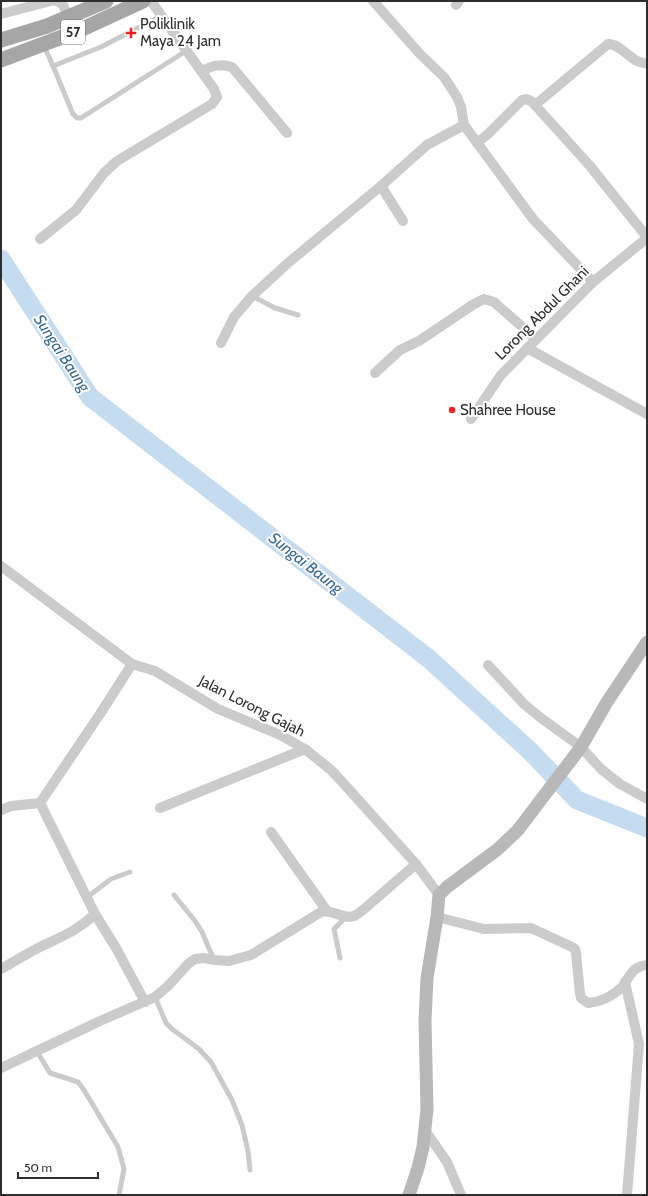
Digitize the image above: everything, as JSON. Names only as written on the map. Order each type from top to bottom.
[{"type":"main road","name":"57","points":[[1,40],[66,18],[106,1]]},
{"type":"main road","name":"57","points":[[1,60],[78,31],[144,1]]},
{"type":"street","points":[[1,14],[51,1]]},
{"type":"street","points":[[56,1],[64,6],[66,18]]},
{"type":"street","points":[[40,238],[76,210],[104,173],[117,161],[212,104],[217,97],[214,89],[151,1]]},
{"type":"street","points":[[373,1],[420,54],[444,77],[459,102],[464,124],[477,143],[533,219],[593,282]]},
{"type":"street","points":[[535,105],[608,44],[614,44],[637,61],[645,64],[647,63]]},
{"type":"street","points":[[201,71],[214,65],[223,64],[232,67],[287,132]]},
{"type":"street","points":[[477,143],[522,100],[530,100],[590,166],[647,238]]},
{"type":"street","points":[[221,344],[233,318],[252,296],[288,263],[428,145],[464,124]]},
{"type":"street","points":[[381,186],[403,222]]},
{"type":"street","name":"Lorong Abdul Ghani","points":[[471,419],[501,374],[593,282],[647,238]]},
{"type":"street","points":[[375,373],[400,350],[419,342],[474,304],[484,299],[494,302],[536,339]]},
{"type":"street","points":[[527,348],[647,414]]},
{"type":"street","name":"Jalan Lorong Gajah","points":[[1,566],[132,664],[155,671],[218,709],[278,734],[305,749],[331,770],[416,864],[439,895]]},
{"type":"street","points":[[408,1195],[412,1188],[418,1168],[425,1130],[427,1109],[425,1021],[427,978],[439,895],[518,830],[542,796],[581,747],[607,702],[647,642]]},
{"type":"street","points":[[40,803],[132,664]]},
{"type":"street","points":[[488,665],[524,704],[581,747],[601,769],[620,784],[647,798]]},
{"type":"street","points":[[160,808],[305,749]]},
{"type":"street","points":[[1,810],[11,806],[40,803]]},
{"type":"street","points":[[40,803],[86,898],[150,1000]]},
{"type":"street","points":[[271,832],[327,911]]},
{"type":"street","points":[[1,1068],[36,1050],[150,1000],[168,986],[188,964],[195,959],[203,958],[229,961],[251,955],[321,912],[327,911],[346,917],[354,916],[416,864]]},
{"type":"street","points":[[1,969],[84,925],[95,914]]},
{"type":"street","points":[[437,917],[484,929],[531,928],[570,946],[575,949],[576,953],[581,998],[588,1003],[600,1000],[616,992],[638,966],[647,965]]},
{"type":"street","points":[[625,982],[639,1044],[627,1195]]},
{"type":"street","points":[[425,1130],[447,1162],[461,1195]]},
{"type":"lane","points":[[53,66],[101,47],[161,16]]},
{"type":"lane","points":[[43,44],[73,114],[77,118],[81,118],[186,51]]},
{"type":"lane","points":[[252,296],[273,307],[298,315]]},
{"type":"lane","points":[[86,898],[111,879],[130,872]]},
{"type":"lane","points":[[174,895],[202,932],[214,960]]},
{"type":"lane","points":[[340,958],[334,929],[346,917]]},
{"type":"lane","points":[[150,1000],[166,1023],[199,1049],[211,1062],[232,1100],[242,1125],[248,1151],[250,1170]]},
{"type":"lane","points":[[36,1050],[50,1073],[78,1082],[118,1147],[124,1169],[118,1195]]},
{"type":"waterway","name":"Sungai Baung","points":[[1,259],[90,397],[428,658],[530,751],[577,800],[647,828]]},
{"type":"place","name":"Poliklinik Maya 24 Jam","points":[[131,33]]},
{"type":"place","name":"Shahree House","points":[[452,410]]}]
